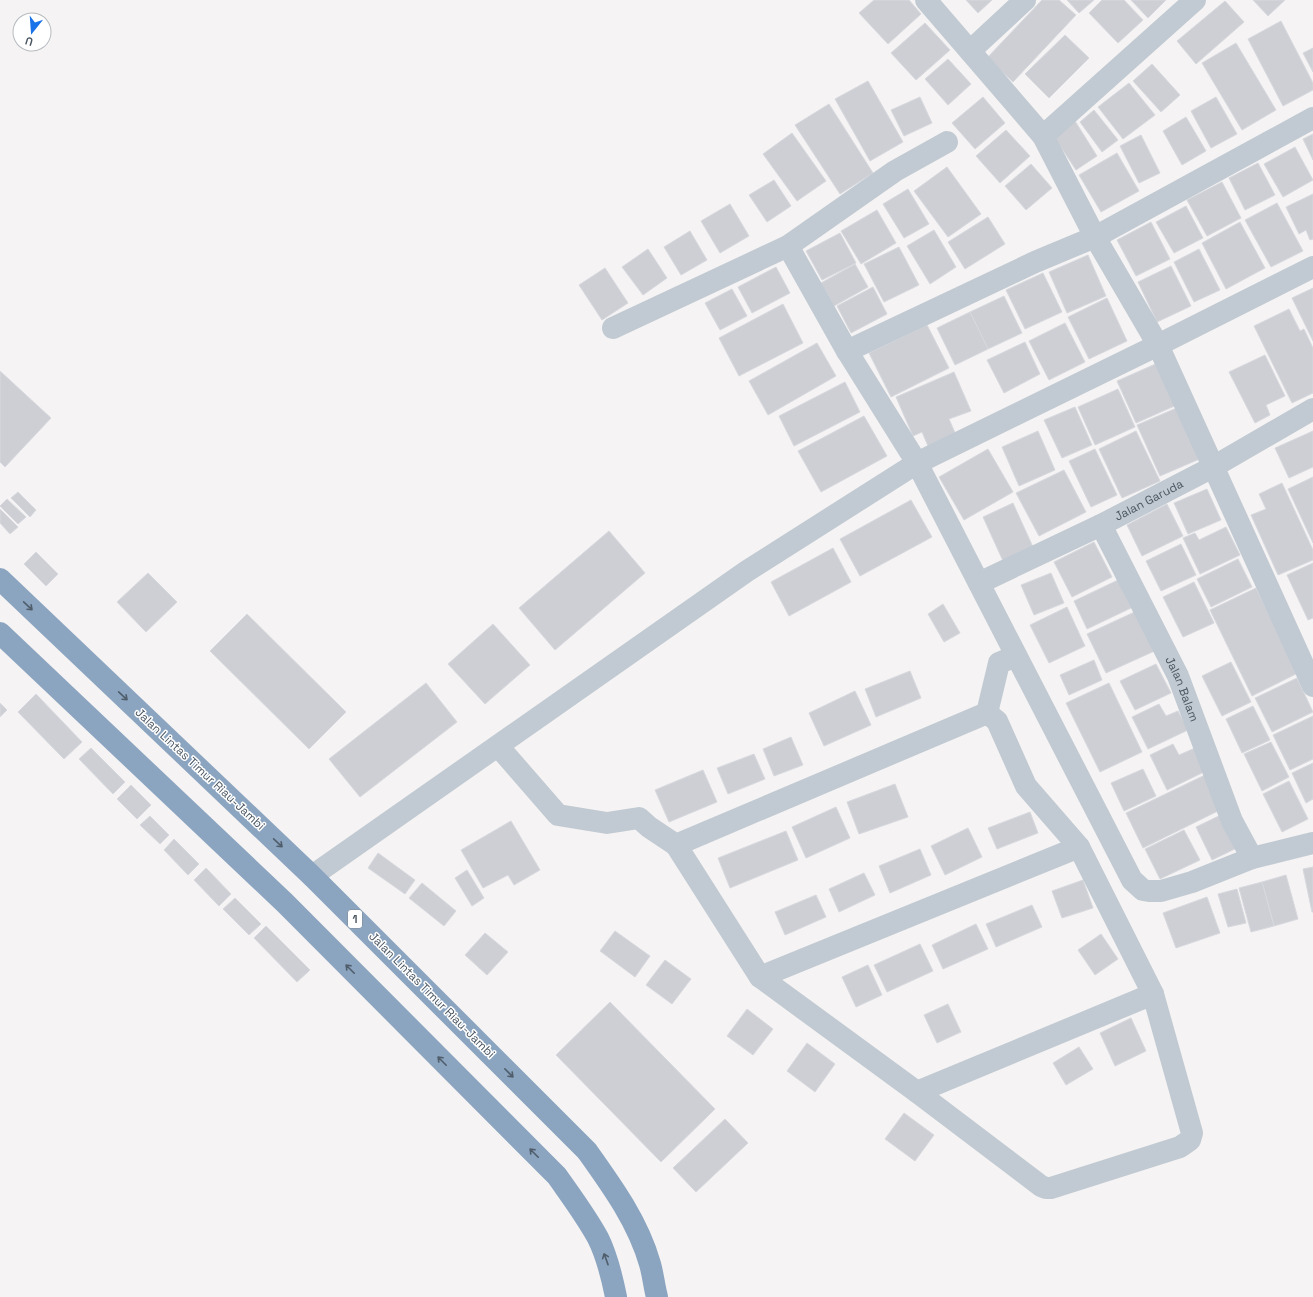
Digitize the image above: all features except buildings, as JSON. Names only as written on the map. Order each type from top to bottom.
[{"type":"highway","name":"Jalan Lintas Timur Riau-Jambi","points":[[0,579],[312,876],[587,1151],[612,1186],[634,1222],[650,1264],[656,1297]]},
{"type":"highway","points":[[0,633],[285,903],[557,1176],[579,1207],[598,1239],[612,1274],[616,1297]]},
{"type":"street","points":[[926,0],[1043,136],[1095,238],[1158,345],[1313,686]]},
{"type":"street","points":[[970,51],[1025,0]]},
{"type":"street","points":[[1043,136],[1195,0]]},
{"type":"street","points":[[847,351],[1035,262],[1095,238],[1313,118]]},
{"type":"street","points":[[613,328],[788,246],[895,171],[948,142]]},
{"type":"street","points":[[788,246],[847,351],[917,463],[1132,880],[1143,890],[1161,891],[1192,882],[1252,858],[1313,843]]},
{"type":"street","points":[[312,876],[747,571],[917,463],[1313,267]]},
{"type":"street","name":"Jalan Garuda","points":[[979,584],[1101,525],[1213,467],[1313,409]]},
{"type":"street","name":"Jalan Balam","points":[[1101,525],[1178,676],[1232,821],[1252,858]]},
{"type":"street","points":[[987,713],[999,663],[1016,656]]},
{"type":"street","points":[[498,746],[558,815],[607,823],[639,818],[649,827],[676,845],[760,977],[917,1092],[1041,1186],[1046,1188],[1058,1186],[1180,1147],[1190,1140],[1192,1133],[1153,994],[1079,847],[1026,786],[997,721],[987,713]]},
{"type":"street","points":[[676,845],[987,713]]},
{"type":"street","points":[[760,977],[1079,847]]},
{"type":"street","points":[[917,1092],[1153,994]]}]
